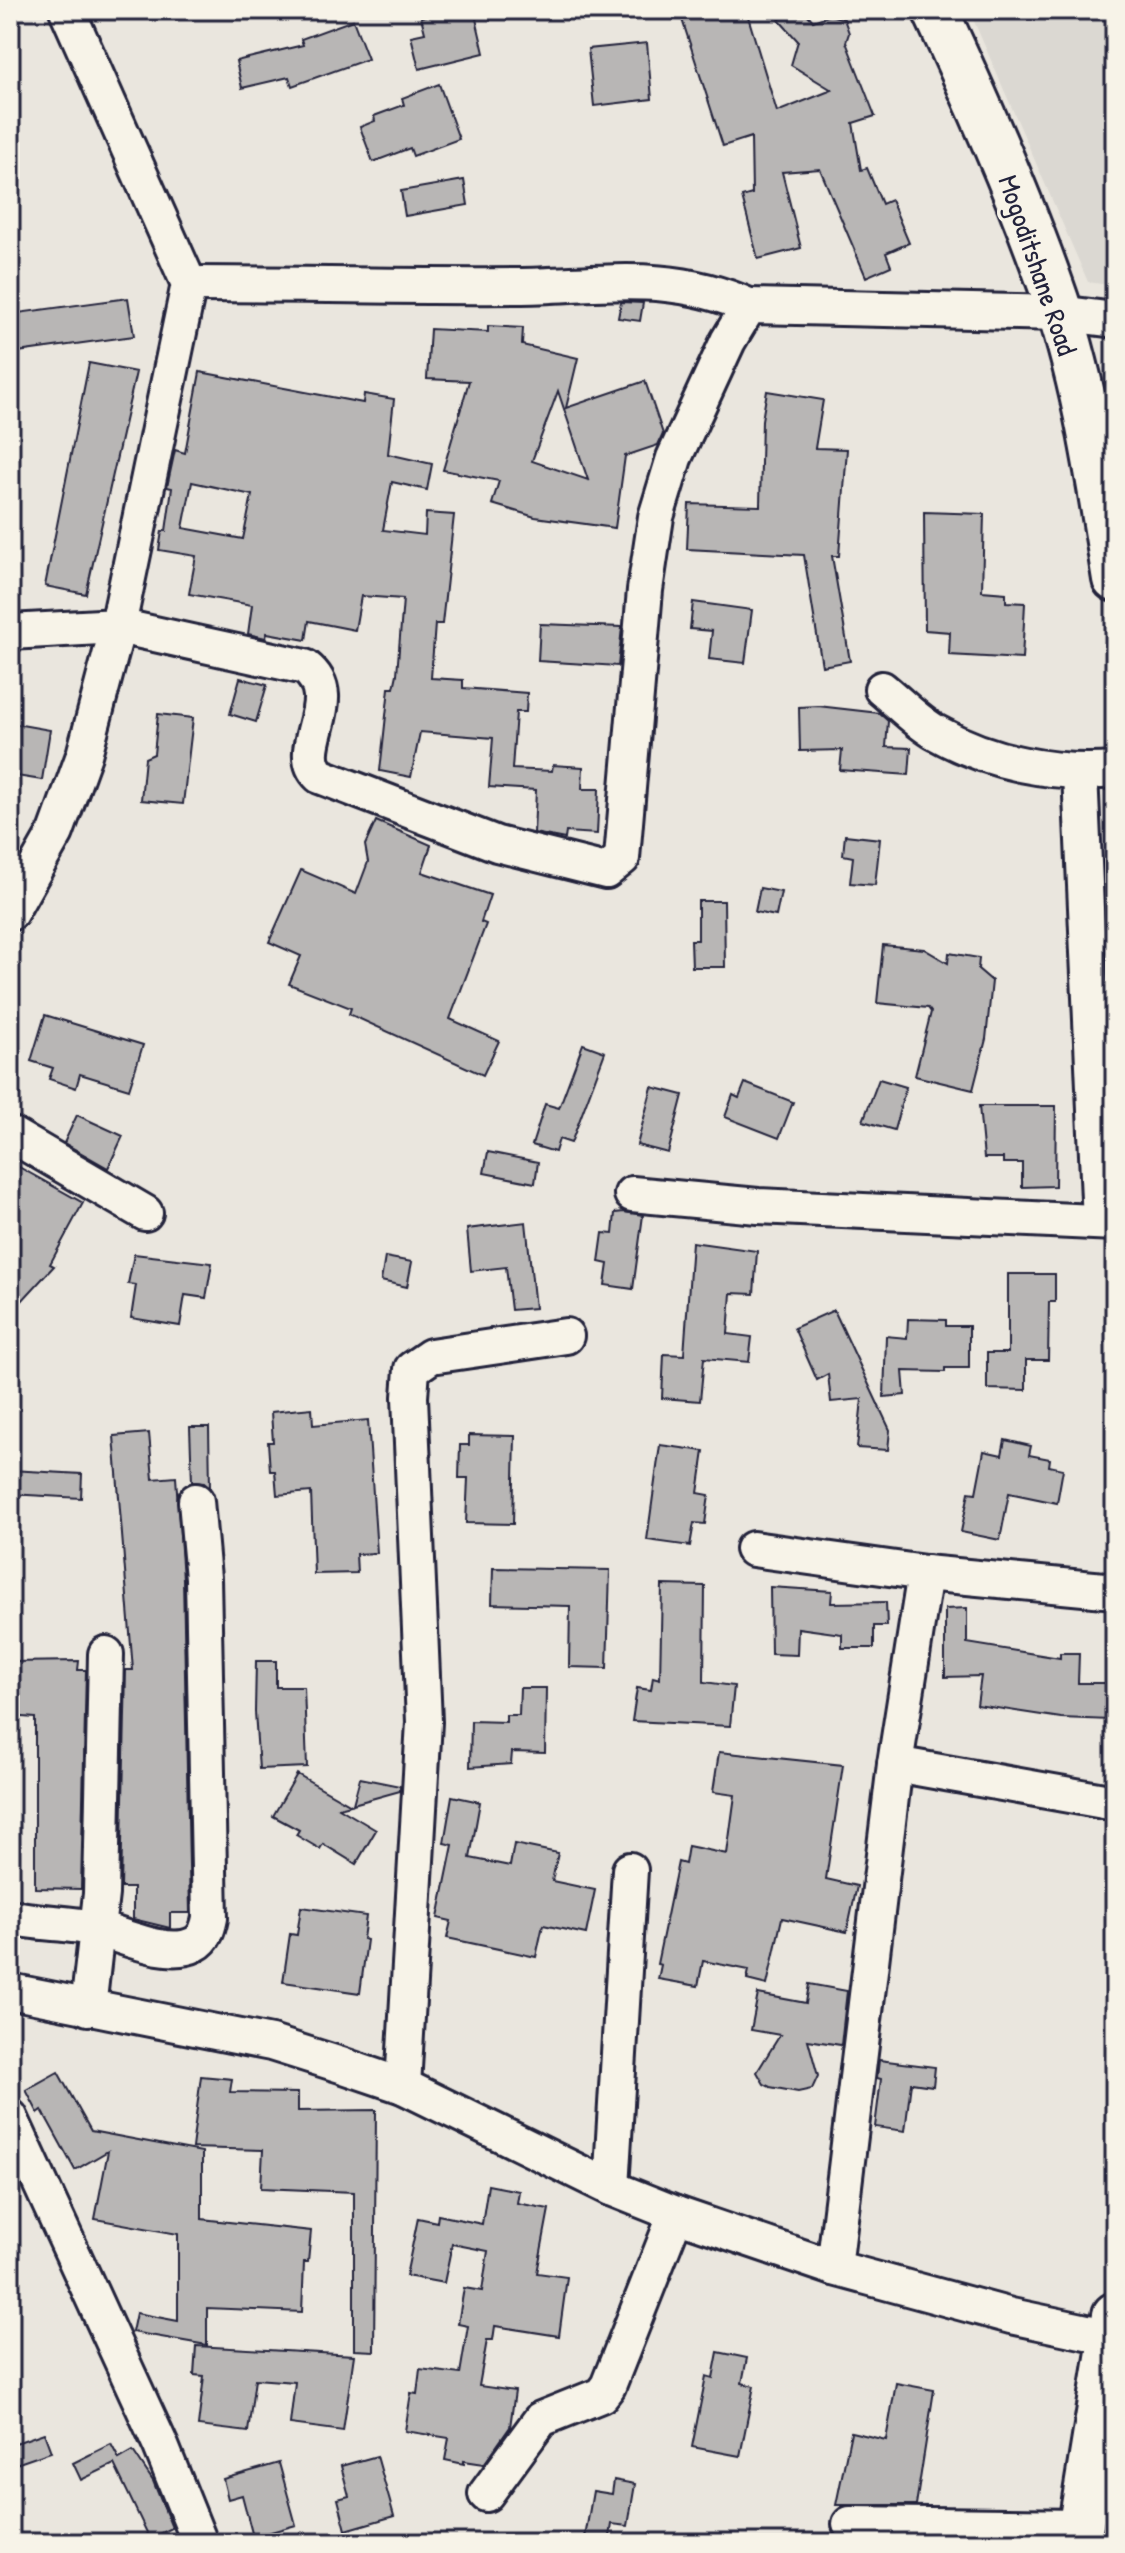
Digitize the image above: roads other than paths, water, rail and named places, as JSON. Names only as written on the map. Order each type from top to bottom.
[{"type":"main road","name":"Mogoditshane Road","points":[[935,10],[979,104],[1059,313],[1088,426],[1115,579]]},
{"type":"main road","points":[[1080,2535],[1114,2330]]},
{"type":"street","points":[[10,913],[56,832],[70,796],[118,626],[189,284],[67,10]]},
{"type":"street","points":[[189,284],[519,286],[598,280],[688,285],[749,306],[1059,313],[1115,320]]},
{"type":"street","points":[[10,632],[118,626],[305,667],[314,674],[322,696],[311,759],[320,776],[497,844],[596,871],[614,868],[622,858],[645,590],[656,517],[674,458],[728,341],[749,306]]},
{"type":"street","points":[[882,689],[934,731],[978,751],[1051,771],[1080,773],[1115,770]]},
{"type":"street","points":[[632,1194],[758,1206],[1108,1223],[1100,869],[1080,773]]},
{"type":"street","points":[[10,1134],[145,1213]]},
{"type":"street","points":[[403,2086],[424,1722],[410,1397],[412,1369],[431,1356],[566,1336]]},
{"type":"street","points":[[10,1917],[98,1929],[138,1943],[175,1948],[195,1945],[207,1933],[210,1918],[203,1578],[196,1501]]},
{"type":"street","points":[[753,1549],[925,1573],[1115,1591]]},
{"type":"street","points":[[834,2268],[895,1764],[925,1573]]},
{"type":"street","points":[[88,2008],[98,1929],[106,1654]]},
{"type":"street","points":[[895,1764],[1115,1803]]},
{"type":"street","points":[[611,2188],[630,1870]]},
{"type":"street","points":[[10,1991],[271,2043],[403,2086],[611,2188],[676,2214],[834,2268],[1011,2316],[1114,2330]]},
{"type":"street","points":[[10,2117],[161,2446],[200,2543]]},
{"type":"street","points":[[486,2494],[541,2419],[601,2395],[608,2386],[676,2214]]},
{"type":"street","points":[[850,2524],[1080,2535]]}]
